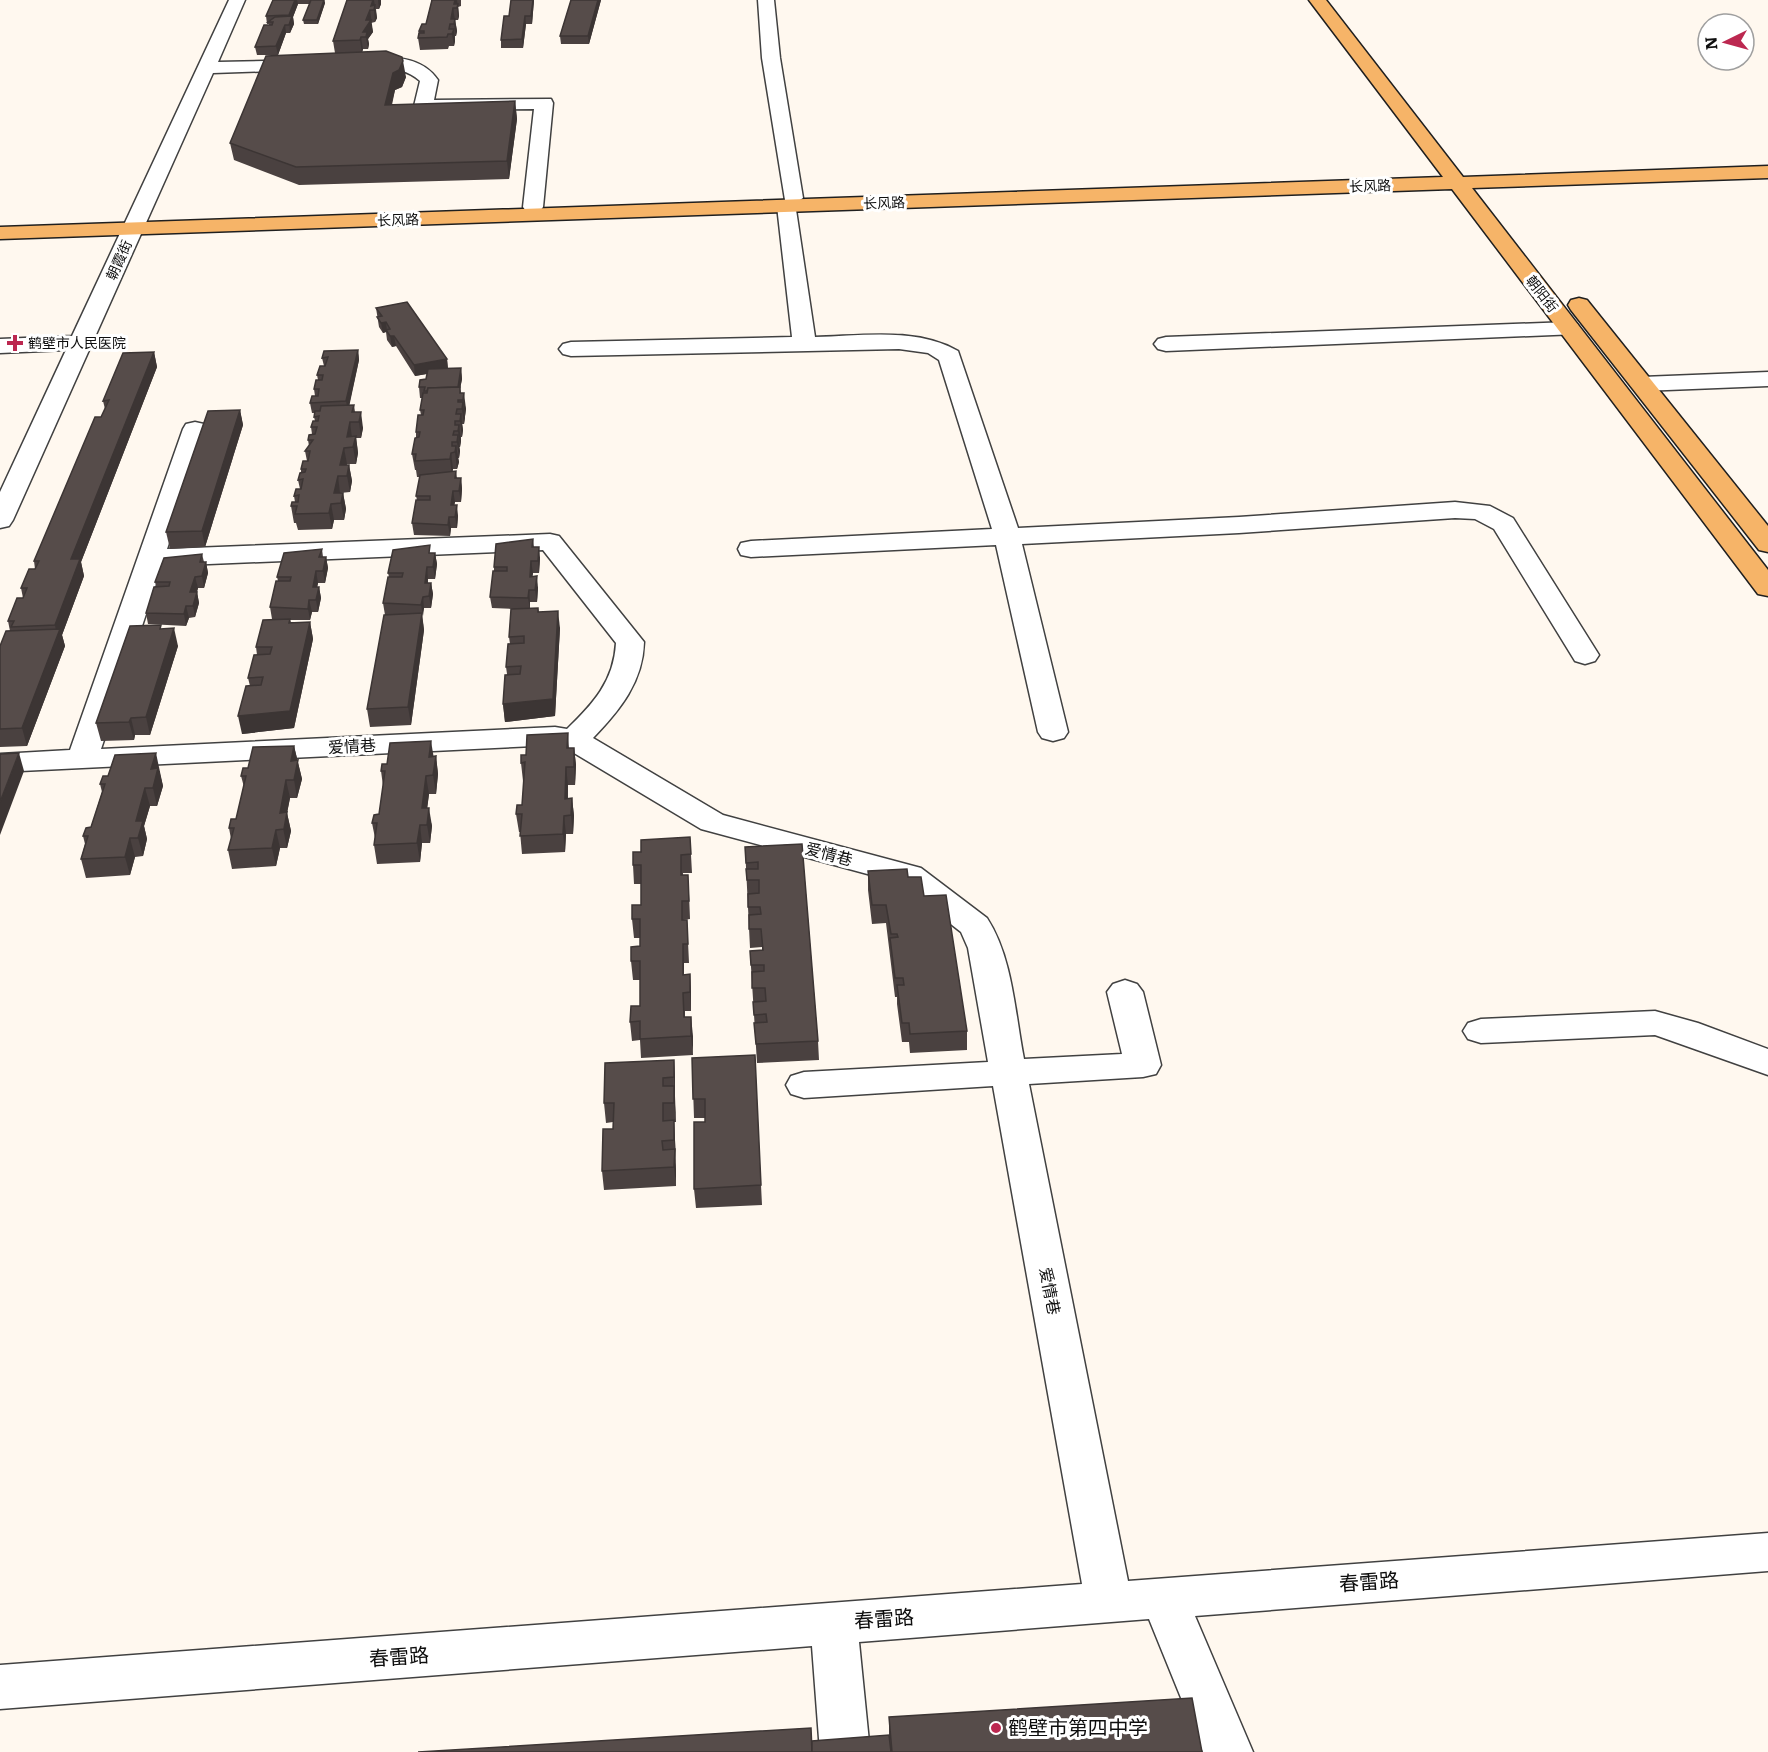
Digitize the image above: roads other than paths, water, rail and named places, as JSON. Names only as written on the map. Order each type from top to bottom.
[{"type":"main road","name":"朝阳街","points":[[1317,0],[1467,179],[1518,228]]},
{"type":"main road","name":"朝阳街","points":[[1338,0],[1467,179],[1569,329],[1768,588]]},
{"type":"main road","name":"长风路","points":[[1467,179],[1768,165]]},
{"type":"main road","name":"长风路","points":[[0,224],[135,224],[1467,179],[1768,172]]},
{"type":"main road","name":"长风路","points":[[0,233],[135,224],[533,207],[790,202]]},
{"type":"main road","name":"朝阳街","points":[[1569,292],[1768,544]]},
{"type":"street","name":"朝霞街","points":[[0,520],[237,0]]},
{"type":"street","points":[[766,0],[804,344]]},
{"type":"street","points":[[345,64],[402,62],[419,69],[429,80],[423,106],[544,103],[533,207]]},
{"type":"street","points":[[206,68],[322,64]]},
{"type":"street","points":[[1166,344],[1569,329]]},
{"type":"street","points":[[571,349],[899,342],[933,347],[950,356],[1007,536],[1053,732]]},
{"type":"street","points":[[0,346],[81,343]]},
{"type":"street","points":[[1642,384],[1768,379]]},
{"type":"street","points":[[82,759],[195,429]]},
{"type":"street","points":[[751,549],[1455,510],[1481,512],[1504,524],[1585,655]]},
{"type":"street","points":[[151,558],[550,542],[630,642],[631,654],[616,696],[574,740]]},
{"type":"street","name":"爱情巷","points":[[0,763],[555,736],[574,740],[712,822],[909,875],[975,926],[985,948],[1109,1602]]},
{"type":"street","points":[[804,1085],[1143,1065],[1125,992]]},
{"type":"street","points":[[1481,1031],[1655,1023],[1685,1031],[1768,1063]]},
{"type":"street","name":"春雷路","points":[[0,1687],[1768,1552]]},
{"type":"street","points":[[1164,1598],[1228,1752]]},
{"type":"street","points":[[834,1623],[845,1752]]},
{"type":"place","name":"鹤壁市人民医院","points":[[15,343]]},
{"type":"place","name":"鹤壁市第四中学","points":[[996,1728]]}]
